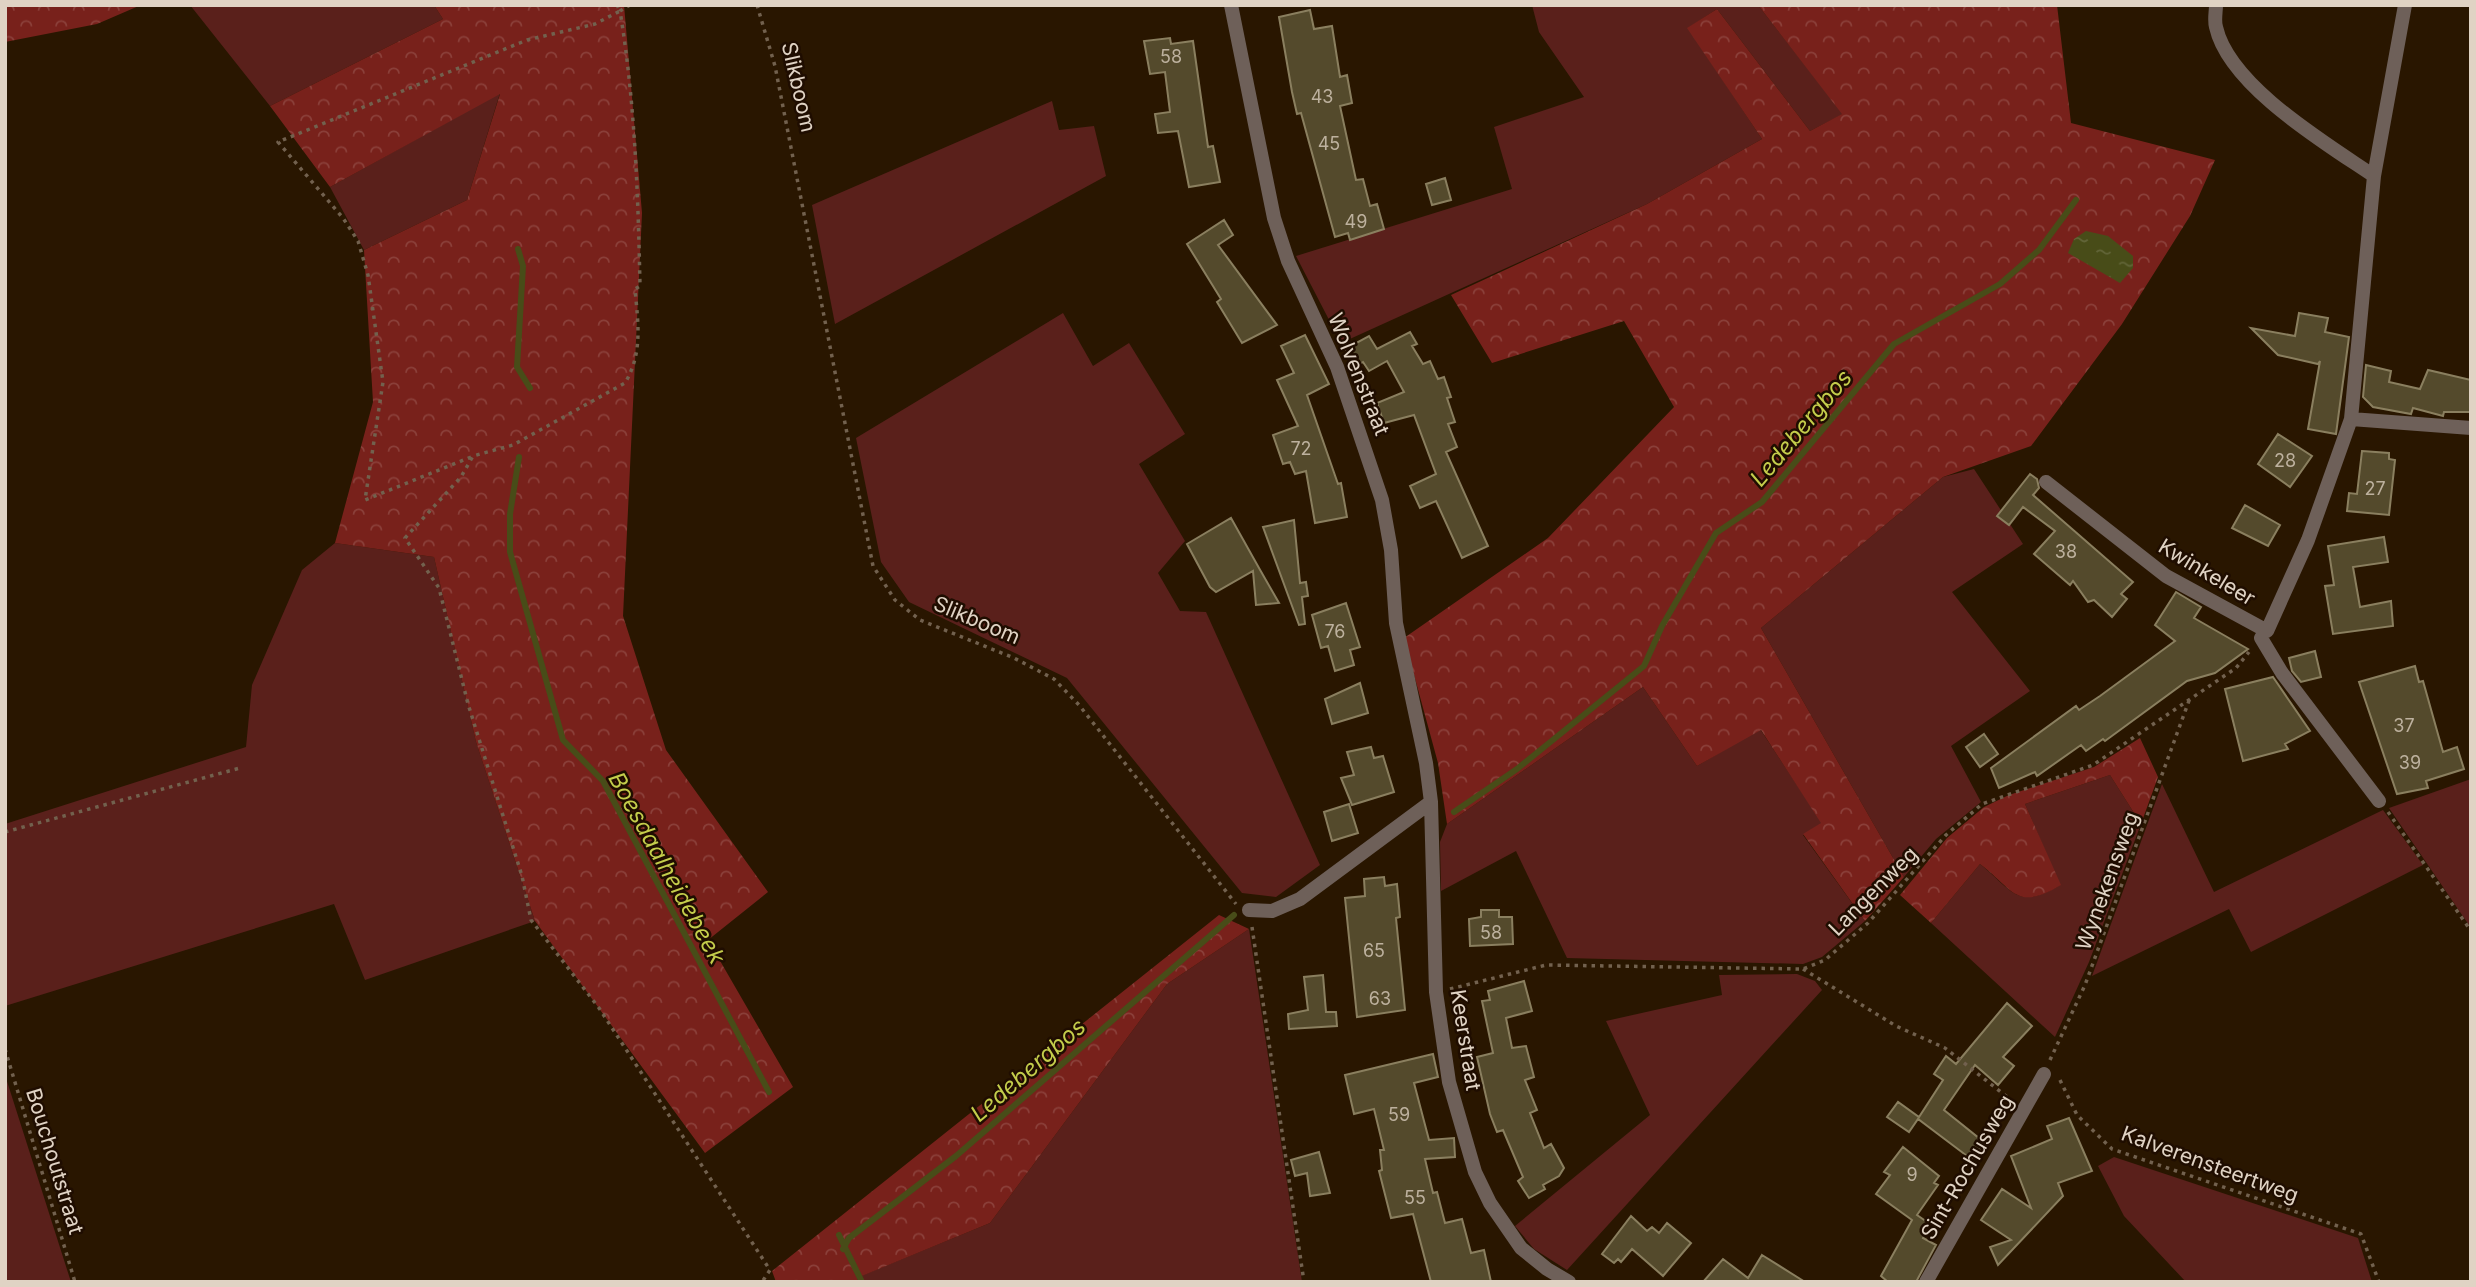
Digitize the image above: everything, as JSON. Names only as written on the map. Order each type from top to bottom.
[{"type":"street","name":"Wolvenstraat","points":[[1231,5],[1275,218],[1288,261],[1337,367],[1382,500],[1391,550],[1396,623],[1426,763]]},
{"type":"street","points":[[2216,5],[2216,27],[2235,64],[2288,118],[2374,176]]},
{"type":"street","name":"Kwinkeleer","points":[[2046,482],[2166,576],[2267,631],[2308,540],[2351,419],[2374,176],[2405,5]]},
{"type":"street","points":[[2351,419],[2471,428]]},
{"type":"street","name":"Kwinkeleer","points":[[2261,638],[2282,673],[2379,801]]},
{"type":"street","name":"Keerstraat","points":[[1426,763],[1431,802],[1436,992],[1448,1082],[1475,1172],[1490,1203],[1521,1248],[1547,1269],[1569,1282]]},
{"type":"street","points":[[1249,910],[1272,911],[1300,899],[1431,802]]},
{"type":"street","name":"Sint-Rochusweg","points":[[1926,1282],[2044,1074]]},
{"type":"path","points":[[617,5],[620,10],[632,88],[637,152],[640,286],[635,289],[639,336],[635,366],[625,383],[524,439],[473,456],[365,500],[383,382],[368,275],[358,242],[343,218],[278,142],[527,40],[595,24],[620,10],[630,5]]},
{"type":"path","name":"Slikboom","points":[[757,5],[775,66],[873,566],[895,600],[920,620],[1014,658],[1054,679],[1079,705],[1233,902],[1249,910]]},
{"type":"path","points":[[473,456],[461,477],[405,538],[439,588],[468,704],[522,876],[531,919],[599,1008],[770,1270],[762,1282]]},
{"type":"path","name":"Langenweg","points":[[1436,992],[1546,965],[1803,969],[1825,960],[1890,902],[1946,835],[1982,804],[2093,765],[2236,668],[2261,638]]},
{"type":"path","name":"Wynekensweg","points":[[2044,1074],[2085,985],[2191,696]]},
{"type":"path","points":[[5,832],[240,768]]},
{"type":"path","points":[[2379,801],[2471,931]]},
{"type":"path","points":[[1249,910],[1304,1282]]},
{"type":"path","points":[[1803,969],[1896,1026],[1945,1048],[2024,1111]]},
{"type":"path","name":"Bouchoutstraat","points":[[5,1049],[75,1282]]},
{"type":"path","name":"Kalverensteertweg","points":[[2051,1059],[2077,1115],[2112,1149],[2361,1234],[2379,1282]]},
{"type":"shaded area","points":[[190,5],[434,5],[443,19],[270,106]]},
{"type":"shaded area","points":[[1532,5],[1758,5],[1843,114],[1810,131],[1717,9],[1688,28],[1762,139],[1647,204],[1341,343],[1296,256],[1512,189],[1494,127],[1584,97],[1539,32]]},
{"type":"shaded area","points":[[500,93],[467,200],[364,250],[330,187]]},
{"type":"shaded area","points":[[1052,101],[1059,130],[1094,126],[1106,176],[835,324],[812,205]]},
{"type":"shaded area","points":[[1063,313],[1093,366],[1129,343],[1185,434],[1139,464],[1185,541],[1158,573],[1180,611],[1206,612],[1320,865],[1276,897],[1242,893],[1067,678],[909,602],[881,562],[856,438]]},
{"type":"shaded area","points":[[1974,469],[2023,544],[1952,592],[2030,691],[1951,746],[1981,802],[1936,839],[1904,877],[1761,628],[1943,477]]},
{"type":"shaded area","points":[[335,543],[434,557],[476,742],[535,921],[365,980],[334,904],[5,1006],[5,824],[246,747],[252,685],[302,570]]},
{"type":"shaded area","points":[[1643,687],[1697,766],[1760,729],[1822,823],[1803,835],[1865,921],[1822,957],[1803,964],[1567,958],[1516,851],[1441,891],[1440,842],[1447,824]]},
{"type":"shaded area","points":[[2110,775],[2141,824],[2089,962],[2055,1037],[1931,923],[1980,864],[2008,889],[2024,897],[2046,893],[2060,885],[2025,804]]},
{"type":"shaded area","points":[[2471,779],[2471,928],[2389,808]]},
{"type":"shaded area","points":[[2162,784],[2214,892],[2383,810],[2423,865],[2251,952],[2229,909],[2092,976]]},
{"type":"shaded area","points":[[1249,929],[1302,1282],[858,1282],[856,1278],[990,1223],[1167,984]]},
{"type":"shaded area","points":[[1797,974],[1815,981],[1822,990],[1567,1270],[1534,1249],[1515,1226],[1650,1115],[1606,1021],[1722,995],[1719,975]]},
{"type":"shaded area","points":[[5,1075],[71,1282],[5,1282]]},
{"type":"shaded area","points":[[2114,1157],[2358,1238],[2372,1282],[2186,1282],[2124,1216],[2098,1166]]},
{"type":"green space","points":[[5,5],[141,5],[97,24],[5,42]]},
{"type":"green space","points":[[434,5],[624,5],[642,213],[623,616],[666,750],[768,892],[708,940],[793,1087],[705,1153],[535,921],[476,742],[434,557],[335,543],[373,402],[364,250],[467,200],[500,94],[330,187],[270,106],[443,19]]},
{"type":"green space","points":[[1758,5],[2057,5],[2071,123],[2215,160],[2190,216],[2122,324],[2031,446],[1943,477],[1761,628],[1904,877],[1865,921],[1803,834],[1821,823],[1761,730],[1697,766],[1643,687],[1447,824],[1438,763],[1404,638],[1548,538],[1674,407],[1624,321],[1492,363],[1451,295],[1647,204],[1762,139],[1687,28],[1717,9],[1810,131],[1842,114]]},
{"type":"green space","points":[[2140,738],[2158,777],[2141,824],[2110,775],[2025,804],[2061,885],[2034,897],[2025,897],[2009,889],[1980,864],[1931,923],[1900,895],[1947,838],[1984,807],[2009,795],[2094,767]]},
{"type":"green space","points":[[1219,915],[1249,929],[1167,984],[990,1223],[857,1278],[858,1282],[776,1282],[772,1271]]},
{"type":"water","points":[[2086,231],[2108,236],[2133,256],[2133,268],[2120,283],[2068,253],[2074,239]]},
{"type":"building","points":[[1310,10],[1314,29],[1332,26],[1340,77],[1347,75],[1352,103],[1340,106],[1356,180],[1363,179],[1370,206],[1377,204],[1384,229],[1350,240],[1348,233],[1335,237],[1301,113],[1297,114],[1292,92],[1279,17]]},
{"type":"building","points":[[1170,38],[1171,44],[1193,41],[1208,147],[1213,146],[1220,182],[1189,187],[1178,131],[1158,133],[1155,114],[1170,112],[1165,72],[1150,74],[1144,41]]},
{"type":"building","points":[[1445,178],[1451,200],[1432,205],[1426,184]]},
{"type":"building","points":[[1224,220],[1233,235],[1218,245],[1277,325],[1242,343],[1217,302],[1221,299],[1187,244]]},
{"type":"building","points":[[2299,313],[2328,318],[2325,332],[2349,337],[2336,434],[2308,429],[2320,361],[2318,364],[2278,355],[2251,328],[2295,336]]},
{"type":"building","points":[[1410,332],[1417,344],[1412,346],[1423,364],[1430,361],[1438,379],[1444,377],[1455,422],[1448,424],[1457,447],[1446,452],[1488,546],[1462,558],[1436,501],[1420,508],[1410,486],[1436,474],[1414,415],[1384,423],[1377,403],[1404,392],[1387,361],[1369,371],[1363,362],[1356,366],[1345,349],[1369,336],[1377,349]]},
{"type":"building","points":[[1305,335],[1329,384],[1307,395],[1338,484],[1341,483],[1347,517],[1315,523],[1306,471],[1295,474],[1290,462],[1283,464],[1273,435],[1298,426],[1277,380],[1294,373],[1281,346]]},
{"type":"building","points":[[2366,365],[2391,371],[2389,382],[2420,389],[2428,370],[2471,380],[2471,412],[2444,412],[2443,416],[2413,408],[2411,414],[2373,407],[2363,397]]},
{"type":"building","points":[[2278,434],[2312,456],[2290,487],[2258,464]]},
{"type":"building","points":[[2362,451],[2389,453],[2389,459],[2395,460],[2389,515],[2347,511],[2349,493],[2357,494]]},
{"type":"building","points":[[2030,474],[2037,479],[2039,488],[2033,495],[2133,582],[2121,594],[2127,599],[2112,617],[2094,600],[2088,602],[2073,581],[2070,585],[2034,554],[2055,531],[2023,507],[2009,525],[1997,516]]},
{"type":"building","points":[[2245,505],[2280,525],[2268,546],[2232,528]]},
{"type":"building","points":[[1231,518],[1279,603],[1256,605],[1253,571],[1216,592],[1210,587],[1187,544]]},
{"type":"building","points":[[1294,520],[1300,583],[1306,582],[1308,596],[1302,597],[1305,624],[1299,625],[1263,527]]},
{"type":"building","points":[[2384,537],[2388,562],[2353,567],[2360,607],[2391,601],[2393,626],[2333,634],[2325,586],[2334,585],[2328,546]]},
{"type":"building","points":[[2176,592],[2201,607],[2194,618],[2248,649],[2215,673],[2187,681],[2105,741],[2103,739],[2086,751],[2081,745],[2037,776],[2035,772],[1999,788],[1991,768],[2076,706],[2079,710],[2175,641],[2155,625]]},
{"type":"building","points":[[1346,603],[1360,647],[1350,650],[1354,665],[1335,671],[1328,646],[1321,648],[1312,615]]},
{"type":"building","points":[[2315,651],[2321,677],[2301,682],[2292,671],[2289,658]]},
{"type":"building","points":[[2415,666],[2419,682],[2423,681],[2443,752],[2457,747],[2464,769],[2426,781],[2428,788],[2397,794],[2359,682]]},
{"type":"building","points":[[2273,677],[2310,731],[2285,744],[2288,749],[2243,761],[2225,689]]},
{"type":"building","points":[[1360,683],[1368,713],[1332,724],[1325,699]]},
{"type":"building","points":[[1984,734],[1998,754],[1980,767],[1966,747]]},
{"type":"building","points":[[1371,747],[1374,758],[1383,756],[1394,792],[1352,805],[1341,778],[1354,775],[1347,752]]},
{"type":"building","points":[[1349,804],[1358,833],[1332,841],[1324,812]]},
{"type":"building","points":[[1384,877],[1385,886],[1397,884],[1400,917],[1396,918],[1405,1010],[1357,1017],[1345,898],[1365,896],[1364,879]]},
{"type":"building","points":[[1481,910],[1499,910],[1499,917],[1512,917],[1513,944],[1470,946],[1469,919],[1481,917]]},
{"type":"building","points":[[1323,975],[1326,1012],[1336,1012],[1337,1026],[1289,1029],[1288,1014],[1308,1010],[1304,977]]},
{"type":"building","points":[[1524,981],[1532,1011],[1506,1018],[1512,1048],[1526,1046],[1534,1077],[1525,1080],[1537,1110],[1530,1113],[1544,1148],[1551,1144],[1564,1168],[1559,1176],[1543,1185],[1545,1189],[1529,1198],[1518,1181],[1523,1177],[1503,1130],[1497,1132],[1490,1114],[1477,1057],[1493,1053],[1482,1001],[1490,1000],[1488,991]]},
{"type":"building","points":[[2007,1003],[2032,1026],[2003,1057],[2014,1066],[1998,1085],[1975,1065],[1944,1110],[1985,1143],[1971,1159],[1918,1119],[1909,1132],[1887,1117],[1898,1102],[1919,1117],[1943,1080],[1934,1074],[1946,1056],[1956,1064]]},
{"type":"building","points":[[1433,1054],[1438,1077],[1414,1083],[1429,1140],[1454,1138],[1455,1157],[1425,1159],[1433,1193],[1437,1192],[1445,1223],[1462,1219],[1471,1253],[1484,1250],[1491,1282],[1431,1282],[1413,1214],[1391,1218],[1379,1171],[1382,1170],[1380,1150],[1384,1150],[1374,1109],[1354,1114],[1345,1075]]},
{"type":"building","points":[[2069,1118],[2092,1171],[2058,1183],[2063,1196],[1998,1265],[1990,1247],[2011,1240],[1981,1220],[2002,1189],[2031,1208],[2011,1156],[2052,1139],[2047,1126]]},
{"type":"building","points":[[1903,1147],[1939,1176],[1934,1183],[1938,1185],[1917,1215],[1930,1224],[1923,1238],[1936,1245],[1916,1282],[1888,1282],[1881,1276],[1912,1220],[1876,1194],[1890,1175],[1884,1172]]},
{"type":"building","points":[[1319,1152],[1330,1193],[1310,1196],[1307,1173],[1295,1176],[1291,1160]]},
{"type":"building","points":[[1631,1216],[1647,1231],[1652,1227],[1659,1233],[1667,1223],[1691,1243],[1663,1276],[1632,1249],[1621,1262],[1618,1259],[1614,1263],[1602,1254]]},
{"type":"building","points":[[1762,1255],[1805,1282],[1703,1282],[1723,1259],[1748,1278]]},
{"type":"waterway","name":"Ledebergbos","points":[[1454,812],[1517,769],[1644,666],[1662,626],[1716,533],[1762,502],[1894,344],[2000,284],[2039,250],[2076,200]]},
{"type":"waterway","name":"Boesdaalheidebeek","points":[[518,249],[523,266],[517,367],[530,388]]},
{"type":"waterway","name":"Boesdaalheidebeek","points":[[519,457],[510,514],[510,552],[563,740],[603,781],[769,1092]]},
{"type":"waterway","name":"Ledebergbos","points":[[843,1249],[849,1238],[956,1156],[1234,915]]},
{"type":"waterway","name":"Boesdaalheidebeek","points":[[839,1235],[862,1282]]}]
